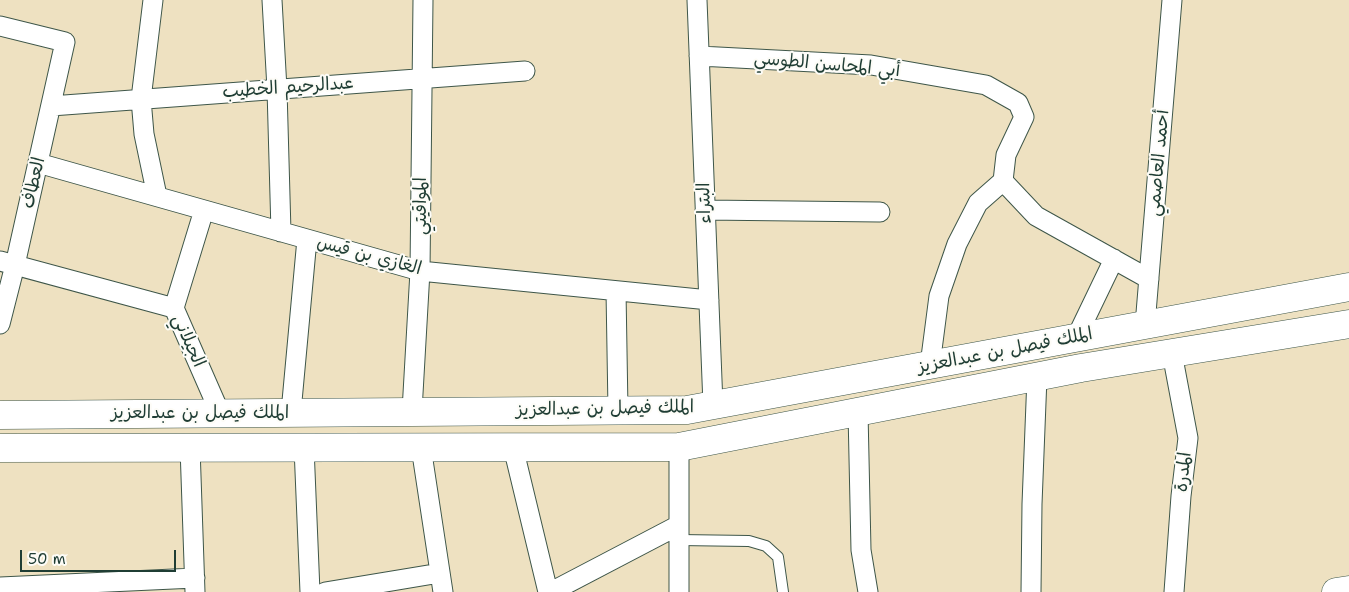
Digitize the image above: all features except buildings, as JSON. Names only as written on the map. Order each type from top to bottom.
[{"type":"street","points":[[153,0],[141,99],[144,134],[157,196]]},
{"type":"street","points":[[272,0],[277,89],[281,232]]},
{"type":"street","name":"المواقيتي","points":[[412,411],[420,271],[423,0]]},
{"type":"street","name":"البتراء","points":[[697,0],[713,405]]},
{"type":"street","name":"أحمد العاصمي","points":[[1145,325],[1172,0]]},
{"type":"street","name":"العطاف","points":[[0,26],[65,42],[38,163],[8,263],[0,324]]},
{"type":"street","name":"أبي المحاسن الطوسي","points":[[699,56],[871,65],[986,85],[1018,103],[1024,117],[1006,155],[1003,181]]},
{"type":"street","name":"عبدالرحيم الخطيب","points":[[51,106],[525,70]]},
{"type":"street","name":"الغازي بن قيس","points":[[38,163],[420,271],[709,300]]},
{"type":"street","points":[[930,365],[939,296],[957,244],[978,203],[1003,181],[1036,216],[1149,278]]},
{"type":"street","name":"الجيلاني","points":[[204,210],[174,308],[220,413]]},
{"type":"street","points":[[705,210],[880,212]]},
{"type":"street","points":[[291,412],[307,239]]},
{"type":"street","points":[[1076,338],[1114,259]]},
{"type":"street","points":[[8,263],[174,308]]},
{"type":"street","name":"الملك فيصل بن عبدالعزيز","points":[[0,415],[686,410],[1349,287]]},
{"type":"street","points":[[616,291],[618,410]]},
{"type":"street","name":"الملك فيصل بن عبدالعزيز","points":[[0,448],[679,446],[1037,377],[1349,324]]},
{"type":"street","name":"المدرة","points":[[1172,353],[1188,438],[1181,496],[1174,592]]},
{"type":"street","points":[[1032,592],[1032,504],[1037,377]]},
{"type":"street","points":[[858,412],[861,550],[868,592]]},
{"type":"street","points":[[679,446],[679,592]]},
{"type":"street","points":[[0,587],[31,589],[195,585],[190,447]]},
{"type":"street","points":[[304,447],[310,592]]},
{"type":"street","points":[[421,447],[443,592]]},
{"type":"street","points":[[513,447],[549,592],[679,533]]},
{"type":"street","points":[[325,592],[440,573]]},
{"type":"street","points":[[1336,592],[1349,590]]},
{"type":"lane","points":[[679,533],[749,541],[766,546],[778,557],[783,592]]}]
